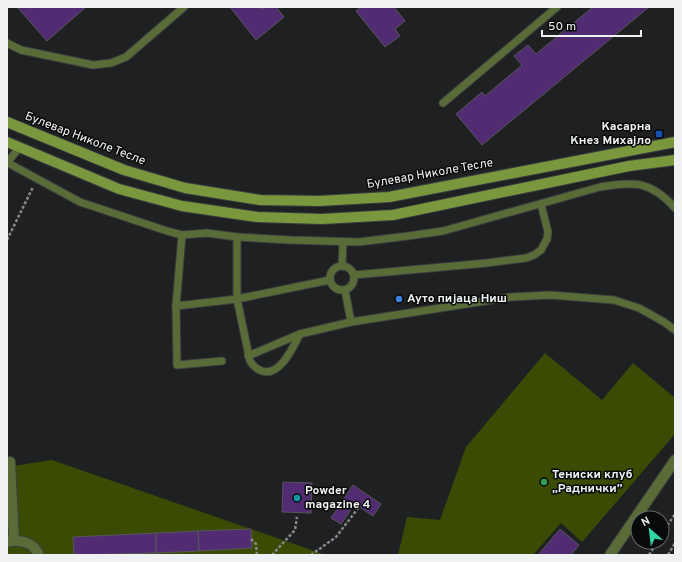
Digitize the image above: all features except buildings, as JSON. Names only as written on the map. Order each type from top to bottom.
[{"type":"main road","name":"Булевар Николе Тесле","points":[[7,122],[124,170],[185,188],[260,200],[319,201],[389,197],[675,142]]},
{"type":"main road","points":[[7,142],[119,189],[182,206],[257,217],[322,219],[393,215],[629,166],[675,160]]},
{"type":"street","points":[[8,459],[11,541],[28,543],[39,555]]},
{"type":"street","points":[[610,555],[675,460]]},
{"type":"lane","points":[[7,43],[21,50],[93,65],[111,63],[126,57],[184,7]]},
{"type":"lane","points":[[443,102],[557,7]]},
{"type":"lane","points":[[19,148],[8,163],[80,202],[182,235],[207,233],[237,237],[343,242],[373,240],[443,231],[600,187],[625,183],[642,185],[652,189],[668,200],[675,208]]},
{"type":"lane","points":[[354,275],[486,263],[526,258],[534,255],[541,250],[547,238],[548,232],[541,204]]},
{"type":"lane","points":[[182,235],[176,306],[177,365],[222,361]]},
{"type":"lane","points":[[237,237],[237,299],[248,356],[252,366],[258,370],[270,372],[274,371],[287,356],[300,334]]},
{"type":"lane","points":[[342,266],[343,242]]},
{"type":"lane","points":[[338,266],[342,266],[350,268],[354,275],[354,282],[352,286],[345,290],[337,289],[330,280],[332,272],[338,266]]},
{"type":"lane","points":[[176,306],[237,299],[330,280]]},
{"type":"lane","points":[[345,290],[351,322]]},
{"type":"lane","points":[[248,356],[300,334],[351,322],[494,298],[550,295],[614,300],[627,303],[652,314],[675,330]]},
{"type":"path","points":[[7,240],[37,179]]},
{"type":"path","points":[[310,555],[336,536],[359,507]]},
{"type":"path","points":[[272,555],[295,530],[297,517]]},
{"type":"path","points":[[251,539],[256,544],[257,555]]},
{"type":"path","points":[[668,555],[675,543]]},
{"type":"green space","name":"Тениски клуб „Раднички”","points":[[545,353],[602,400],[633,363],[675,398],[675,434],[582,542],[561,523],[533,555],[398,555],[407,517],[440,520],[466,447]]},
{"type":"green space","points":[[52,460],[326,555],[7,555],[7,467]]},
{"type":"place","name":"Касарна Кнез Михајло","points":[[659,134]]},
{"type":"place","name":"Ауто пијаца Ниш","points":[[399,299]]},
{"type":"place","name":"Тениски клуб „Раднички”","points":[[544,482]]},
{"type":"place","name":"Powder magazine 4","points":[[297,498]]}]
